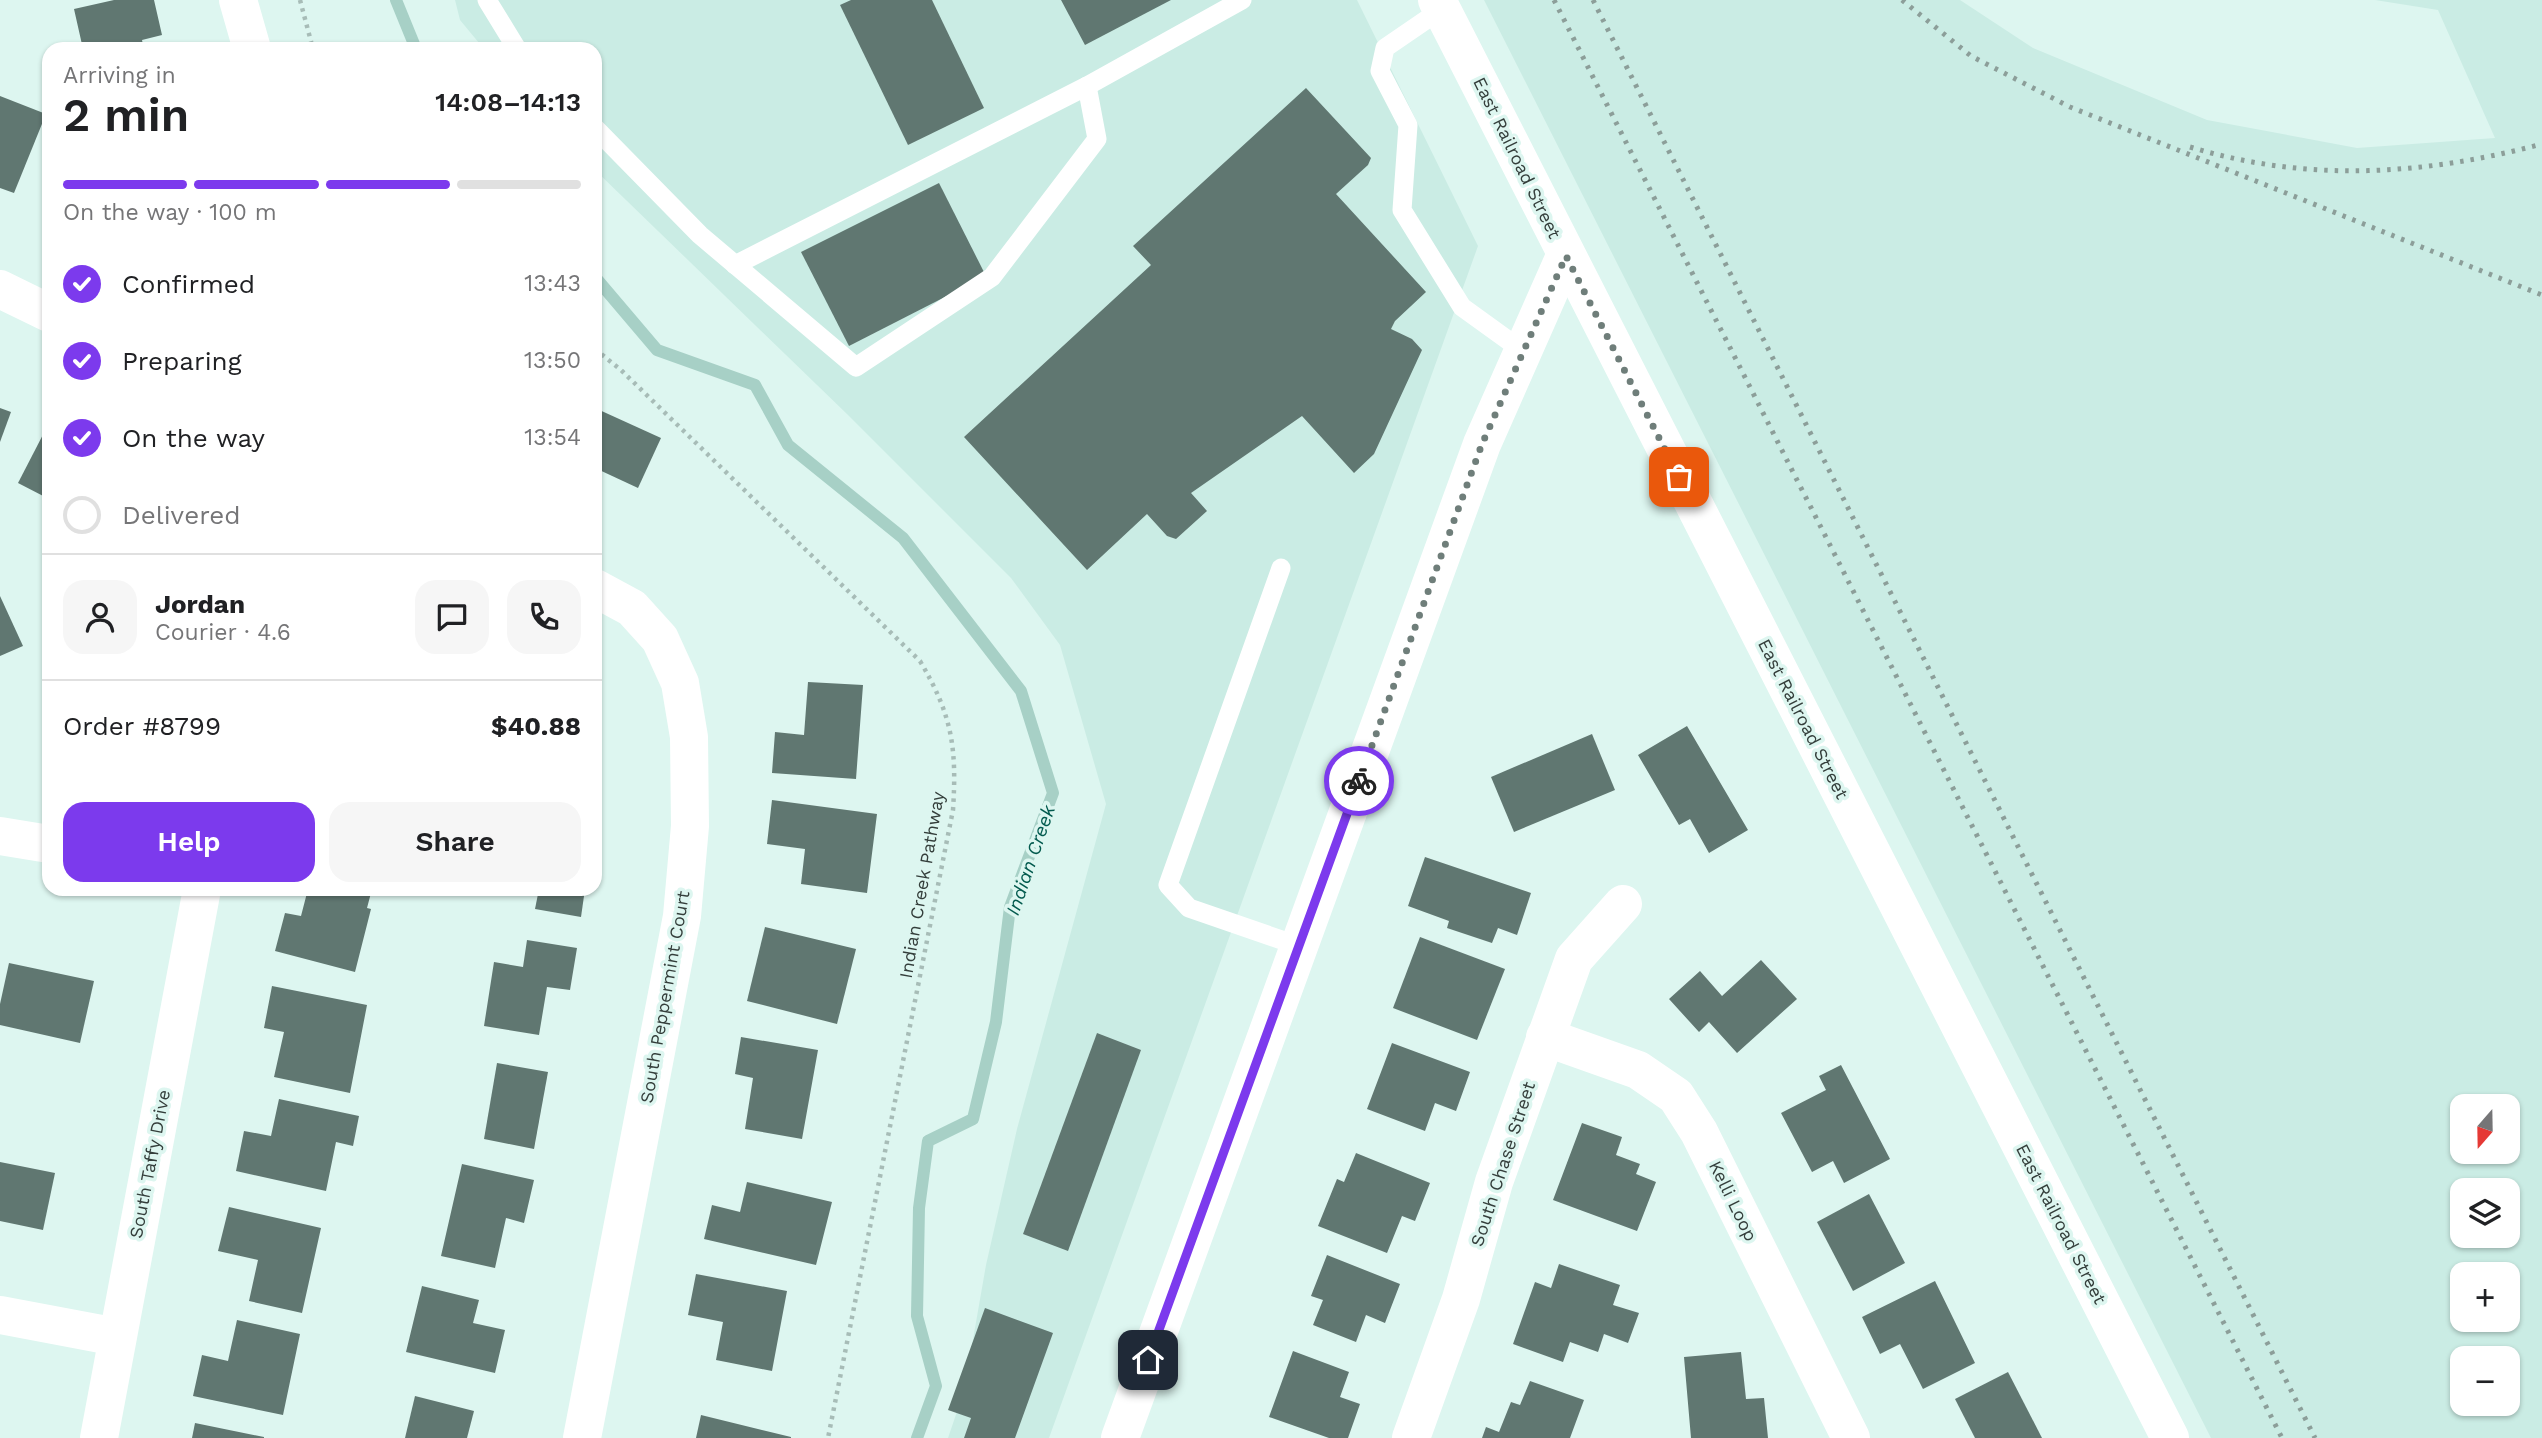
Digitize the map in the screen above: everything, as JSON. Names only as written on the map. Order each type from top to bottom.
[{"type":"street","points":[[238,0],[250,42]]},
{"type":"street","name":"East Railroad Street","points":[[1439,4],[2170,1438]]},
{"type":"street","points":[[1120,1438],[1482,444],[1566,256]]},
{"type":"street","points":[[0,289],[42,310]]},
{"type":"street","name":"South Peppermint Court","points":[[582,1438],[682,916],[690,826],[689,737],[680,683],[660,639],[632,608],[602,592]]},
{"type":"street","points":[[0,836],[42,843]]},
{"type":"street","name":"South Taffy Drive","points":[[99,1438],[201,896]]},
{"type":"street","name":"South Chase Street","points":[[1411,1438],[1461,1299],[1494,1182],[1574,959],[1623,904]]},
{"type":"street","name":"Kelli Loop","points":[[1545,1037],[1638,1070],[1676,1096],[1699,1132],[1851,1438]]},
{"type":"street","points":[[0,1315],[117,1337]]},
{"type":"lane","points":[[487,0],[513,42]]},
{"type":"lane","points":[[735,265],[1087,86],[1242,0]]},
{"type":"lane","points":[[1439,4],[1385,48],[1380,71],[1408,125],[1402,210],[1462,307],[1523,351]]},
{"type":"lane","points":[[602,135],[700,235],[856,366],[992,277],[1097,139],[1087,86]]},
{"type":"lane","points":[[1281,568],[1168,885],[1188,908],[1299,946]]},
{"type":"path","points":[[300,0],[311,42]]},
{"type":"path","name":"Indian Creek Pathway","points":[[602,355],[621,370],[920,661],[949,720],[955,769],[953,810],[828,1438]]},
{"type":"shaded area","points":[[455,0],[1357,0],[1478,246],[1049,1438],[948,1438],[964,1391],[986,1265],[1017,1129],[1106,804],[1060,645],[1011,578],[847,414],[602,177],[602,42],[478,42],[460,20]]},
{"type":"shaded area","points":[[1484,0],[1960,0],[2033,48],[2207,120],[2357,148],[2495,138],[2438,10],[2375,0],[2542,0],[2542,1438],[2211,1438]]},
{"type":"building","points":[[114,0],[154,0],[162,35],[142,42],[81,42],[74,9]]},
{"type":"building","points":[[851,0],[932,0],[984,108],[908,145],[840,5]]},
{"type":"building","points":[[1061,0],[1171,0],[1085,45]]},
{"type":"building","points":[[1306,88],[1371,158],[1368,165],[1336,194],[1426,292],[1395,321],[1391,329],[1412,339],[1422,350],[1374,454],[1354,473],[1302,416],[1191,493],[1207,511],[1176,539],[1167,536],[1147,514],[1087,570],[964,437],[1151,265],[1133,246]]},
{"type":"building","points":[[0,96],[42,112],[42,124],[14,193],[0,188]]},
{"type":"building","points":[[939,183],[986,276],[849,346],[801,252]]},
{"type":"building","points":[[0,408],[11,412],[0,442]]},
{"type":"building","points":[[602,411],[661,438],[638,488],[602,471]]},
{"type":"building","points":[[42,437],[42,495],[18,483]]},
{"type":"building","points":[[0,596],[23,646],[0,656]]},
{"type":"building","points":[[808,682],[863,685],[856,779],[772,773],[775,732],[804,735]]},
{"type":"building","points":[[1687,726],[1748,830],[1709,853],[1690,819],[1679,825],[1638,755]]},
{"type":"building","points":[[1592,734],[1615,790],[1514,832],[1491,777]]},
{"type":"building","points":[[772,800],[877,814],[867,893],[801,884],[805,849],[767,844]]},
{"type":"building","points":[[1425,857],[1531,893],[1517,935],[1498,928],[1492,943],[1447,928],[1449,921],[1408,906]]},
{"type":"building","points":[[306,896],[370,896],[367,908],[371,909],[355,972],[275,951],[285,913],[301,916]]},
{"type":"building","points":[[538,896],[584,896],[581,917],[535,909]]},
{"type":"building","points":[[765,927],[856,949],[837,1024],[747,1001]]},
{"type":"building","points":[[1420,937],[1505,969],[1477,1040],[1393,1008]]},
{"type":"building","points":[[527,940],[577,948],[570,990],[547,987],[539,1035],[484,1026],[494,962],[523,967]]},
{"type":"building","points":[[1761,960],[1797,999],[1737,1053],[1709,1022],[1699,1032],[1669,999],[1700,971],[1722,996]]},
{"type":"building","points":[[9,963],[94,981],[80,1043],[0,1025],[0,1004]]},
{"type":"building","points":[[272,986],[367,1005],[350,1093],[274,1077],[284,1032],[264,1028]]},
{"type":"building","points":[[1097,1033],[1141,1050],[1068,1251],[1023,1234]]},
{"type":"building","points":[[741,1037],[818,1050],[802,1139],[745,1129],[753,1078],[735,1074]]},
{"type":"building","points":[[1392,1043],[1470,1072],[1456,1111],[1435,1103],[1425,1131],[1367,1109]]},
{"type":"building","points":[[497,1063],[548,1072],[534,1149],[484,1139]]},
{"type":"building","points":[[1841,1065],[1890,1159],[1844,1183],[1833,1161],[1812,1172],[1781,1113],[1826,1090],[1819,1076]]},
{"type":"building","points":[[279,1099],[359,1116],[353,1146],[336,1142],[326,1191],[236,1171],[244,1131],[271,1136]]},
{"type":"building","points":[[1582,1123],[1622,1137],[1616,1155],[1640,1164],[1636,1174],[1656,1182],[1637,1231],[1553,1200]]},
{"type":"building","points":[[1356,1153],[1430,1183],[1415,1221],[1402,1216],[1387,1253],[1318,1226],[1337,1179],[1344,1182]]},
{"type":"building","points":[[0,1162],[55,1173],[43,1230],[0,1221]]},
{"type":"building","points":[[462,1164],[534,1180],[524,1223],[506,1218],[495,1268],[441,1256]]},
{"type":"building","points":[[747,1182],[832,1202],[816,1265],[704,1239],[712,1205],[740,1212]]},
{"type":"building","points":[[1869,1194],[1905,1263],[1853,1291],[1817,1222]]},
{"type":"building","points":[[229,1207],[321,1228],[302,1313],[249,1301],[258,1260],[218,1251]]},
{"type":"building","points":[[1327,1255],[1400,1284],[1385,1323],[1366,1315],[1356,1342],[1313,1325],[1323,1300],[1311,1296]]},
{"type":"building","points":[[1559,1264],[1620,1285],[1613,1305],[1639,1313],[1628,1343],[1604,1334],[1598,1352],[1570,1342],[1563,1362],[1513,1344],[1535,1282],[1551,1288]]},
{"type":"building","points":[[696,1274],[787,1291],[772,1371],[716,1360],[723,1322],[688,1315]]},
{"type":"building","points":[[1935,1281],[1975,1363],[1923,1389],[1900,1344],[1880,1354],[1862,1317]]},
{"type":"building","points":[[422,1286],[479,1300],[473,1323],[505,1330],[495,1373],[406,1352]]},
{"type":"building","points":[[985,1308],[1053,1333],[1015,1438],[964,1438],[971,1418],[948,1410]]},
{"type":"building","points":[[237,1320],[300,1334],[283,1415],[193,1396],[202,1355],[228,1361]]},
{"type":"building","points":[[1293,1351],[1349,1372],[1340,1397],[1360,1404],[1348,1438],[1329,1438],[1269,1417]]},
{"type":"building","points":[[1741,1352],[1746,1399],[1764,1398],[1768,1438],[1691,1438],[1684,1357]]},
{"type":"building","points":[[2008,1372],[2042,1438],[1975,1438],[1955,1399]]},
{"type":"building","points":[[1530,1381],[1584,1400],[1570,1438],[1482,1438],[1486,1427],[1499,1432],[1511,1402],[1520,1405]]},
{"type":"building","points":[[415,1396],[474,1411],[467,1438],[405,1438]]},
{"type":"building","points":[[701,1415],[791,1437],[791,1438],[696,1438]]},
{"type":"building","points":[[195,1423],[264,1437],[264,1438],[192,1438]]},
{"type":"waterway","name":"Indian Creek","points":[[396,0],[413,42]]},
{"type":"waterway","name":"Indian Creek","points":[[602,285],[657,350],[755,385],[788,445],[903,538],[1021,691],[1053,793],[1010,907],[996,1022],[973,1119],[928,1141],[919,1208],[917,1316],[936,1386],[917,1438]]},
{"type":"railway","points":[[1554,0],[2282,1438]]},
{"type":"railway","points":[[1593,0],[2315,1438]]},
{"type":"railway","points":[[1902,0],[1971,56],[2070,107],[2542,295]]},
{"type":"railway","points":[[2190,147],[2279,166],[2366,171],[2454,163],[2542,144]]},
{"type":"way so far","points":[[1359,781],[1482,444],[1566,256],[1679,477]]},
{"type":"route","points":[[1148,1360],[1359,781]]}]
